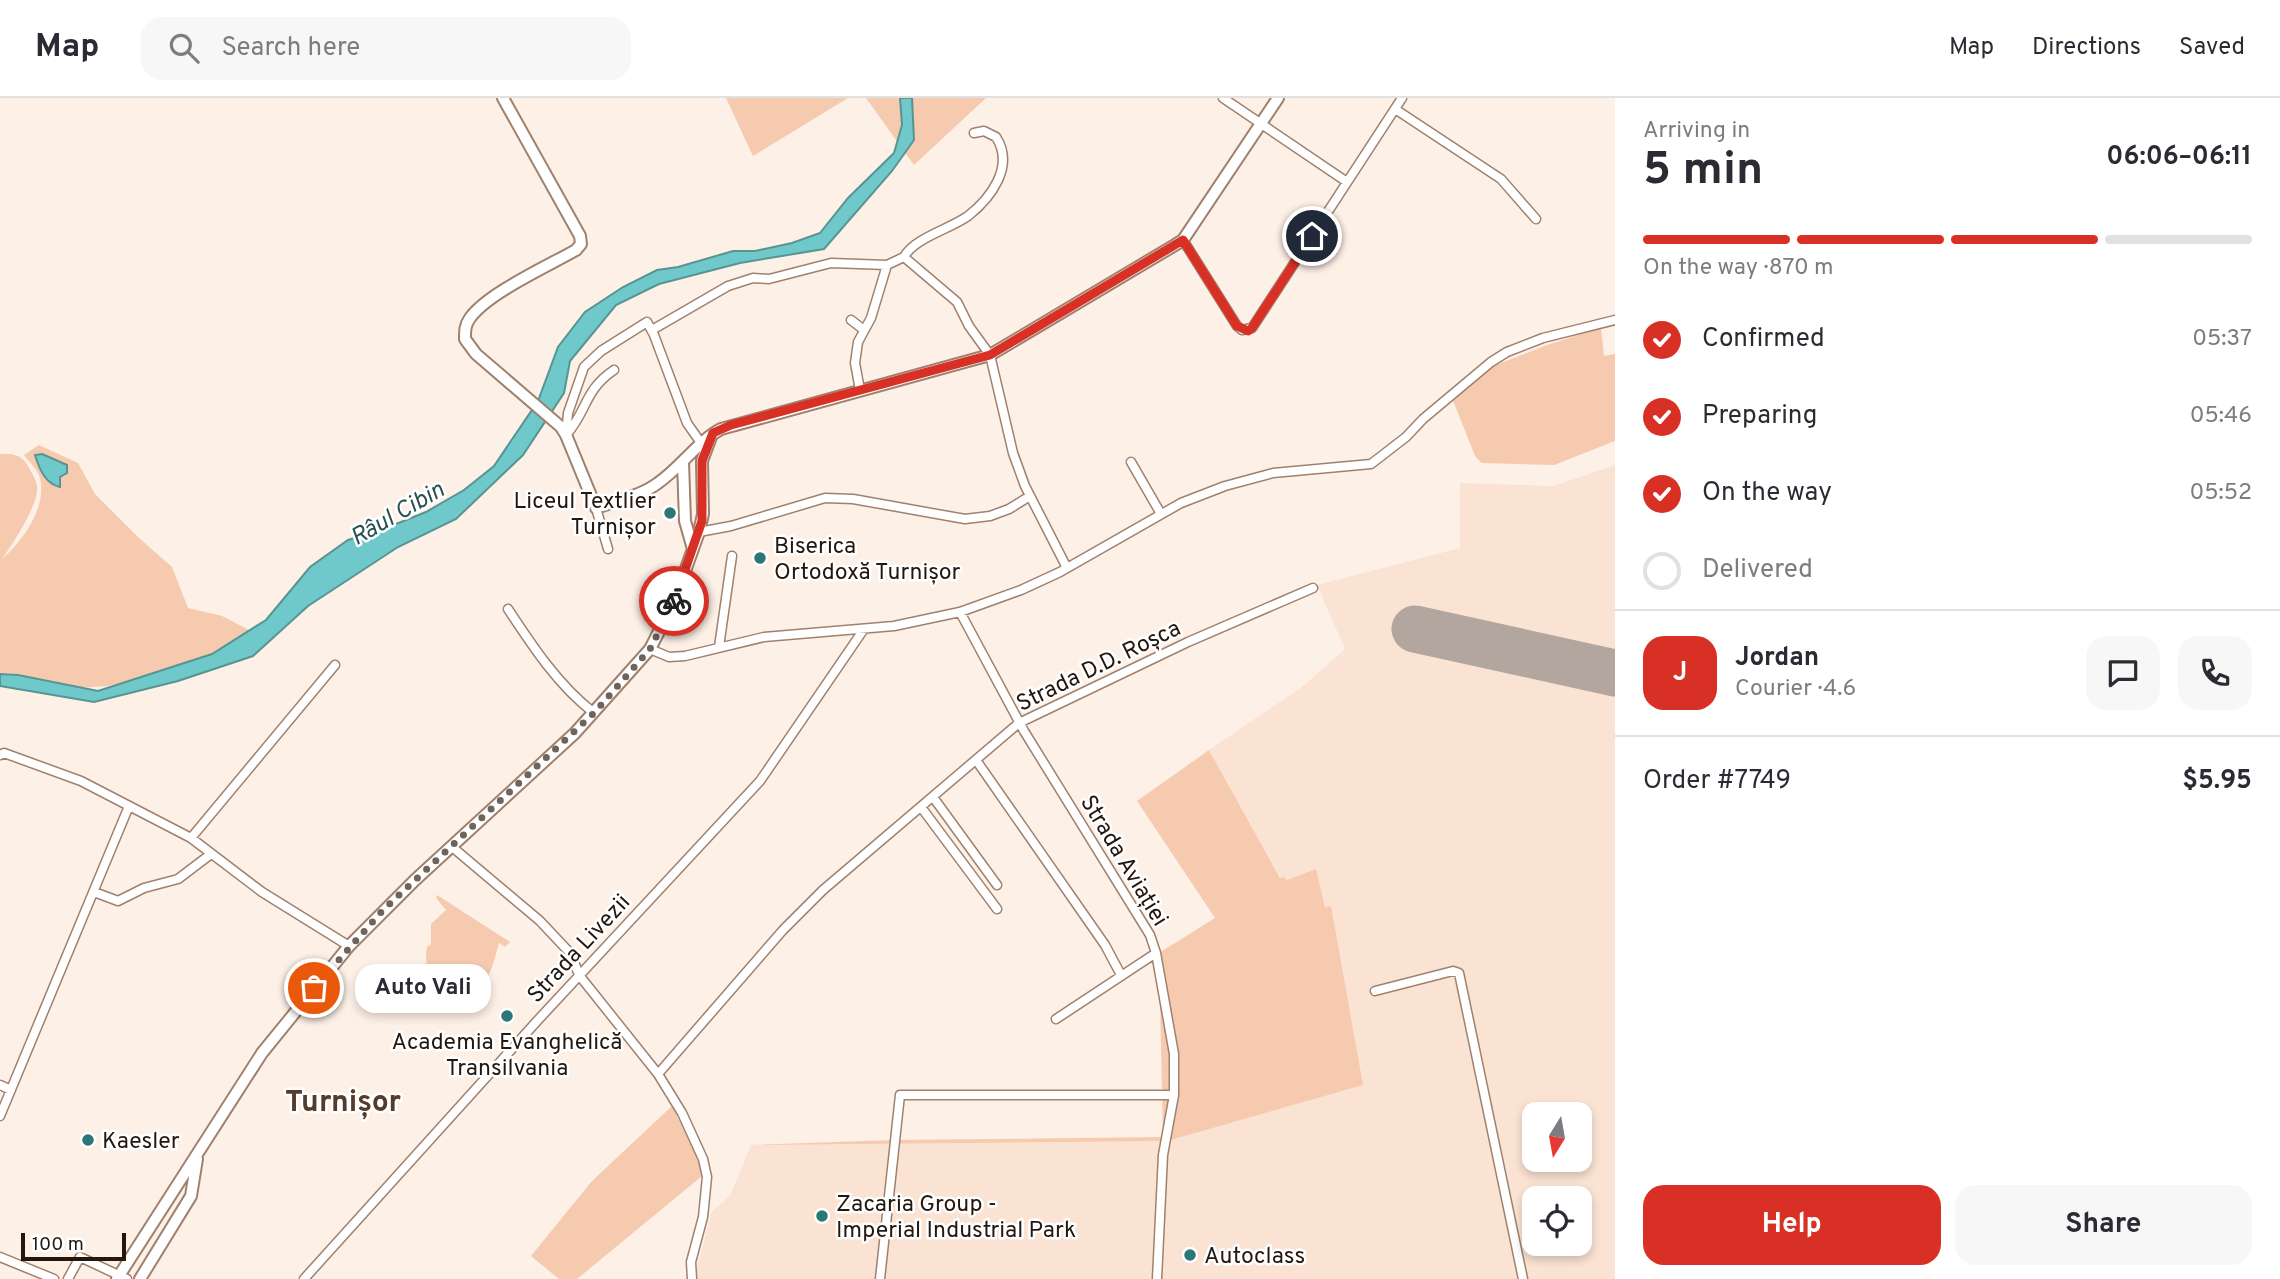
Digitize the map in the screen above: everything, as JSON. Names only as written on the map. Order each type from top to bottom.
[{"type":"street","points":[[503,98],[581,240],[576,250],[489,300],[471,316],[465,327],[464,339],[528,399],[555,420],[566,435],[596,508],[608,549]]},
{"type":"street","points":[[1223,98],[1347,182]]},
{"type":"street","points":[[658,484],[713,433],[731,425],[990,355],[1183,240],[1278,98]]},
{"type":"street","points":[[1183,240],[1237,326],[1248,331],[1402,98]]},
{"type":"street","points":[[1395,109],[1501,179],[1536,219]]},
{"type":"street","points":[[566,435],[566,419],[589,360],[650,326],[728,286],[753,278],[769,279],[831,264],[887,265],[904,257],[912,246],[968,216],[986,197],[1001,174],[1004,158],[1000,142],[992,133],[974,133]]},
{"type":"street","points":[[904,257],[957,302],[969,326],[990,355],[1013,453],[1030,496],[1067,568]]},
{"type":"street","points":[[860,390],[855,363],[858,342],[870,318],[887,265]]},
{"type":"street","points":[[851,320],[863,330]]},
{"type":"street","points":[[650,649],[675,657],[764,637],[894,626],[960,612],[1021,590],[1067,568],[1161,514],[1204,494],[1249,479],[1305,469],[1371,464],[1491,362],[1507,352],[1543,338],[1615,320]]},
{"type":"street","points":[[650,326],[687,423],[701,443]]},
{"type":"street","points":[[566,435],[593,388],[614,370]]},
{"type":"street","points":[[578,383],[593,388]]},
{"type":"street","points":[[68,1279],[80,1257],[121,1278],[262,1053],[349,946],[450,846],[491,811],[594,713],[650,649],[674,602],[699,531],[703,514],[702,461],[713,433]]},
{"type":"street","points":[[683,462],[685,521],[693,549]]},
{"type":"street","points":[[1131,462],[1161,514]]},
{"type":"street","points":[[596,508],[658,484],[672,483],[684,489]]},
{"type":"street","points":[[699,531],[731,526],[825,498],[853,499],[965,519],[990,516],[1009,509],[1030,496]]},
{"type":"street","points":[[719,647],[732,556]]},
{"type":"street","name":"Strada D.D. Roșca","points":[[658,1074],[783,930],[815,898],[1019,723],[1188,642],[1313,588]]},
{"type":"street","points":[[508,609],[556,676],[573,696],[594,713]]},
{"type":"street","name":"Strada Aviației","points":[[960,612],[1019,723],[1150,935],[1156,953],[1174,1054],[1174,1095],[1163,1155],[1157,1279]]},
{"type":"street","name":"Strada Livezii","points":[[304,1279],[579,975],[760,782],[864,629]]},
{"type":"street","points":[[191,838],[335,665]]},
{"type":"street","points":[[0,755],[4,753],[56,771],[191,838],[262,892],[349,946]]},
{"type":"street","points":[[976,760],[1105,946],[1121,975]]},
{"type":"street","points":[[933,797],[997,885]]},
{"type":"street","points":[[0,1116],[129,806]]},
{"type":"street","points":[[921,807],[997,909]]},
{"type":"street","points":[[450,846],[540,921],[571,954],[579,975],[658,1074],[682,1113],[703,1159],[707,1177],[703,1217],[691,1262],[692,1279]]},
{"type":"street","points":[[94,892],[118,901],[144,888],[178,879],[211,854]]},
{"type":"street","points":[[1056,1019],[1156,953]]},
{"type":"street","points":[[1376,991],[1453,971],[1459,973],[1523,1279]]},
{"type":"street","points":[[0,1085],[11,1090]]},
{"type":"street","points":[[880,1279],[900,1096],[1174,1095]]},
{"type":"street","points":[[140,1279],[191,1196],[198,1153]]},
{"type":"street","points":[[0,1257],[54,1279]]},
{"type":"shaded area","points":[[726,98],[848,98],[753,156]]},
{"type":"shaded area","points":[[866,98],[986,98],[914,165]]},
{"type":"shaded area","points":[[1601,328],[1604,356],[1615,354],[1615,441],[1554,465],[1482,463],[1475,456],[1452,398],[1493,366]]},
{"type":"shaded area","points":[[39,445],[78,463],[95,494],[172,567],[188,608],[222,616],[253,632],[205,664],[108,686],[78,688],[18,674],[0,673],[0,454],[13,454],[23,459],[37,486],[30,513],[2,559],[18,543],[37,512],[40,478],[24,455]]},
{"type":"shaded area","points":[[1615,465],[1615,1279],[694,1279],[712,1211],[730,1196],[751,1145],[1167,1141],[1342,977],[1331,907],[1325,908],[1316,869],[1287,880],[1281,879],[1209,750],[1302,687],[1345,649],[1317,585],[1460,548],[1460,483],[1554,486]]},
{"type":"shaded area","points":[[1209,750],[1280,878],[1287,880],[1316,869],[1325,907],[1331,906],[1363,1085],[1167,1141],[751,1145],[896,1140],[1163,1137],[1159,953],[1215,918],[1137,801]]},
{"type":"shaded area","points":[[437,895],[510,942],[505,947],[499,943],[489,975],[469,1002],[428,997],[426,953],[431,944],[431,924],[446,910],[436,898]]},
{"type":"shaded area","points":[[672,1106],[696,1155],[702,1176],[577,1279],[559,1279],[531,1256],[592,1181]]},
{"type":"water","points":[[900,98],[912,98],[914,140],[892,171],[824,249],[740,263],[659,284],[616,305],[570,361],[564,393],[523,455],[456,519],[398,547],[308,606],[253,656],[178,681],[94,702],[0,686],[0,674],[98,691],[212,654],[266,620],[310,567],[348,540],[426,512],[464,490],[494,466],[538,401],[558,347],[585,312],[623,287],[657,270],[678,267],[733,251],[755,251],[792,243],[820,233],[848,198],[894,153],[902,125]]},
{"type":"water","points":[[42,454],[67,465],[67,473],[60,477],[60,487],[50,483],[41,470],[35,455]]},
{"type":"runway","points":[[1415,629],[1615,673]]},
{"type":"way so far","points":[[314,988],[383,910],[594,713],[650,649],[674,601]]},
{"type":"place","name":"Liceul Textlier Turnișor","points":[[670,513]]},
{"type":"place","name":"Biserica Ortodoxă Turnișor","points":[[760,558]]},
{"type":"place","name":"Auto Vali","points":[[314,988]]},
{"type":"place","name":"Academia Evanghelică Transilvania","points":[[507,1016]]},
{"type":"place","name":"Kaesler","points":[[88,1140]]},
{"type":"place","name":"Zacaria Group - Imperial Industrial Park","points":[[822,1216]]},
{"type":"place","name":"Autoclass","points":[[1190,1255]]},
{"type":"district","name":"Turnișor","points":[[343,1101]]},
{"type":"route","points":[[674,601],[702,521],[702,461],[713,433],[731,425],[990,355],[1183,240],[1237,326],[1248,331],[1312,236]]},
{"type":"water label","name":"Râul Cibin","points":[[397,513]]}]
